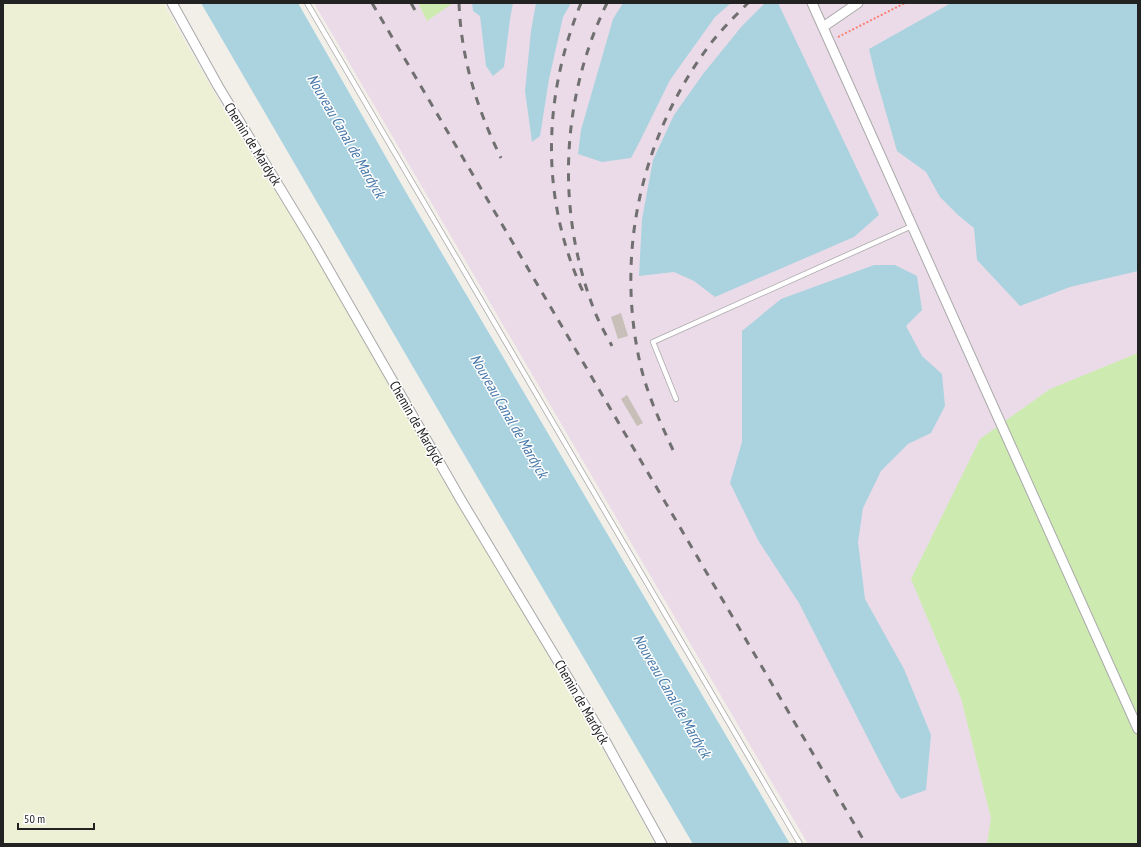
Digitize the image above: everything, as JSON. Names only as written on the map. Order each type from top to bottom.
[{"type":"street","name":"Chemin de Mardyck","points":[[172,3],[218,86],[314,244],[461,500],[593,720],[662,844]]},
{"type":"street","points":[[812,3],[1138,729]]},
{"type":"street","points":[[823,27],[858,3]]},
{"type":"lane","points":[[307,3],[800,844]]},
{"type":"lane","points":[[676,399],[653,342],[912,226]]},
{"type":"path","points":[[830,42],[904,3]]},
{"type":"shaded area","points":[[314,3],[1138,3],[1138,844],[808,844]]},
{"type":"green space","points":[[3,3],[163,3],[227,115],[315,254],[425,449],[589,724],[655,844],[3,844]]},
{"type":"green space","points":[[418,3],[453,3],[427,21]]},
{"type":"green space","points":[[1138,353],[1138,844],[987,844],[991,818],[961,698],[911,579],[980,439],[1050,389]]},
{"type":"water","name":"Nouveau Canal de Mardyck","points":[[201,3],[298,3],[407,194],[790,844],[693,844]]},
{"type":"water","points":[[472,3],[513,3],[504,67],[493,76],[486,66],[480,16],[473,11]]},
{"type":"water","points":[[536,3],[571,3],[563,17],[549,79],[540,136],[532,142],[525,91],[531,31]]},
{"type":"water","points":[[623,3],[731,3],[715,17],[670,80],[631,158],[602,162],[578,154],[581,130],[613,19]]},
{"type":"water","points":[[765,3],[778,3],[879,215],[854,237],[715,297],[694,281],[674,272],[639,276],[642,219],[653,160],[674,115],[703,74],[742,26]]},
{"type":"water","points":[[951,3],[1138,3],[1138,271],[1070,287],[1020,306],[977,260],[974,228],[940,197],[926,172],[897,151],[869,49]]},
{"type":"water","points":[[874,265],[895,265],[917,276],[922,310],[906,326],[922,356],[942,374],[945,406],[931,433],[908,444],[881,471],[863,508],[858,542],[865,599],[904,669],[931,735],[926,790],[901,799],[879,760],[799,603],[758,540],[730,483],[742,442],[742,331],[781,299]]},
{"type":"building","points":[[621,313],[628,336],[618,339],[611,317]]},
{"type":"building","points":[[627,395],[643,423],[637,426],[621,399]]},
{"type":"railway","points":[[372,3],[866,844]]},
{"type":"railway","points":[[411,3],[416,12]]},
{"type":"railway","points":[[459,3],[463,44],[472,83],[492,140],[501,158]]},
{"type":"railway","points":[[581,3],[568,39],[559,76],[553,113],[552,150],[554,187],[560,224],[570,260],[585,296]]},
{"type":"railway","points":[[607,3],[592,39],[580,77],[573,115],[569,154],[569,193],[573,232],[581,270],[595,312],[612,346]]},
{"type":"railway","points":[[673,450],[650,397],[640,363],[633,321],[631,279],[633,237],[640,195],[652,155],[667,116],[687,78],[711,43],[748,3]]}]
